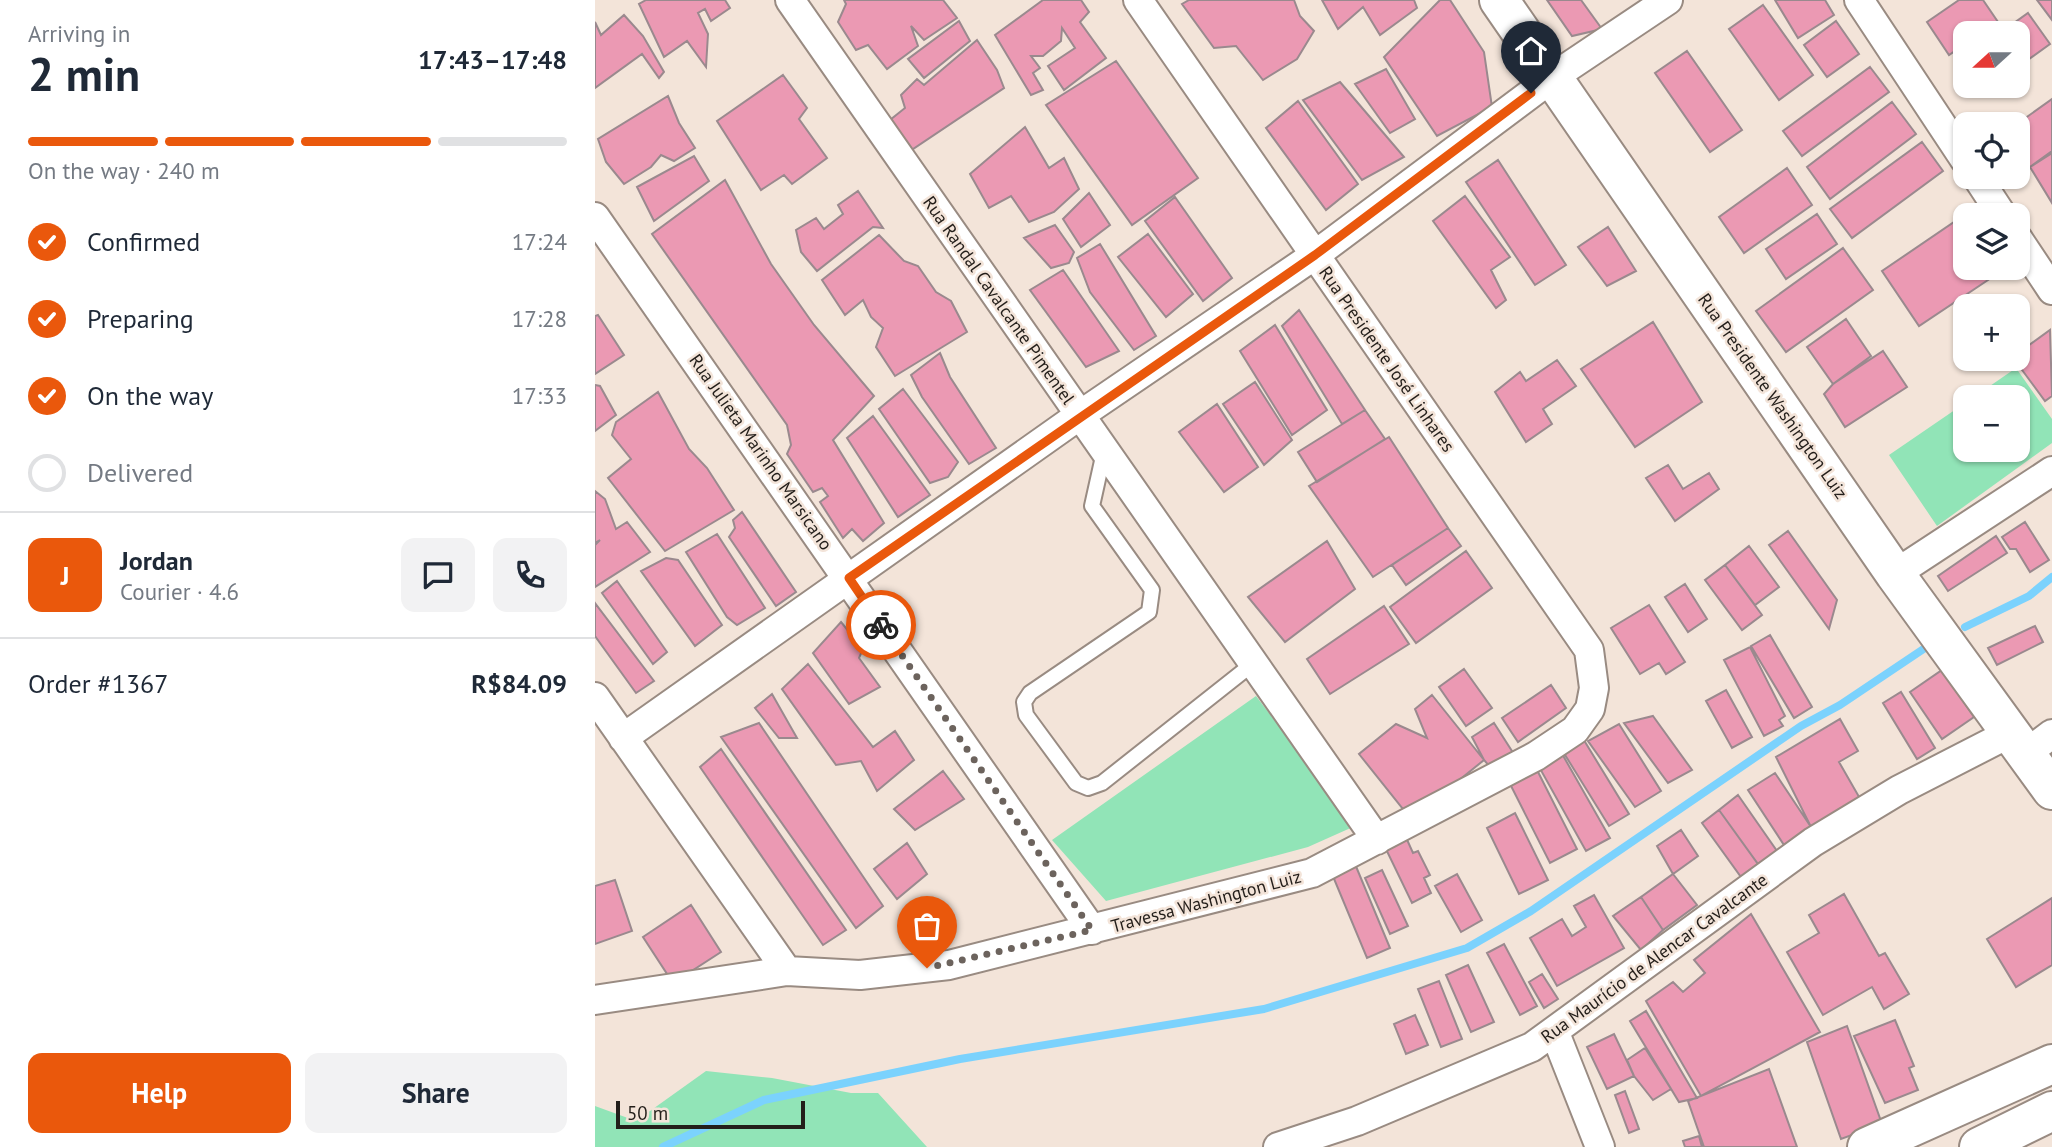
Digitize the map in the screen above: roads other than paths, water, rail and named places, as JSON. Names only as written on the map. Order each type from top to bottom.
[{"type":"main road","name":"Rua Presidente Washington Luiz","points":[[1499,0],[1895,574],[2030,740],[2052,790]]},
{"type":"main road","points":[[1867,1147],[2052,1064]]},
{"type":"main road","points":[[1986,1145],[2052,1111]]},
{"type":"street","name":"Rua Randal Cavalcante Pimentel","points":[[790,0],[1377,840]]},
{"type":"street","name":"Rua Presidente José Linhares","points":[[1138,0],[1589,650]]},
{"type":"street","points":[[623,738],[1080,415],[1315,255],[1553,77],[1668,0]]},
{"type":"street","points":[[1859,0],[1953,142]]},
{"type":"street","name":"Rua Julieta Marinho Marsicano","points":[[595,217],[1092,930]]},
{"type":"street","points":[[2030,257],[2052,290]]},
{"type":"street","points":[[1895,574],[2052,471]]},
{"type":"street","name":"Travessa Washington Luiz","points":[[595,1000],[787,971],[860,975],[950,965],[1312,873],[1536,755],[1575,730],[1590,709],[1594,688],[1589,650]]},
{"type":"street","points":[[595,697],[787,971]]},
{"type":"street","name":"Rua Maurício de Alencar Cavalcante","points":[[1278,1147],[1357,1121],[1532,1047],[1555,1033],[1689,930],[1813,842],[1899,790],[2030,740]]},
{"type":"street","points":[[1555,1033],[1600,1147]]},
{"type":"lane","points":[[1104,450],[1092,506],[1152,590],[1153,604],[1149,612],[1030,692],[1024,702],[1026,715],[1076,783],[1088,788],[1103,783],[1255,662]]},
{"type":"waterway","points":[[1965,627],[2029,596],[2052,577]]},
{"type":"waterway","points":[[663,1147],[764,1100],[960,1059],[1264,1009],[1467,948],[1531,911],[1801,726],[1840,705],[1925,648]]}]
